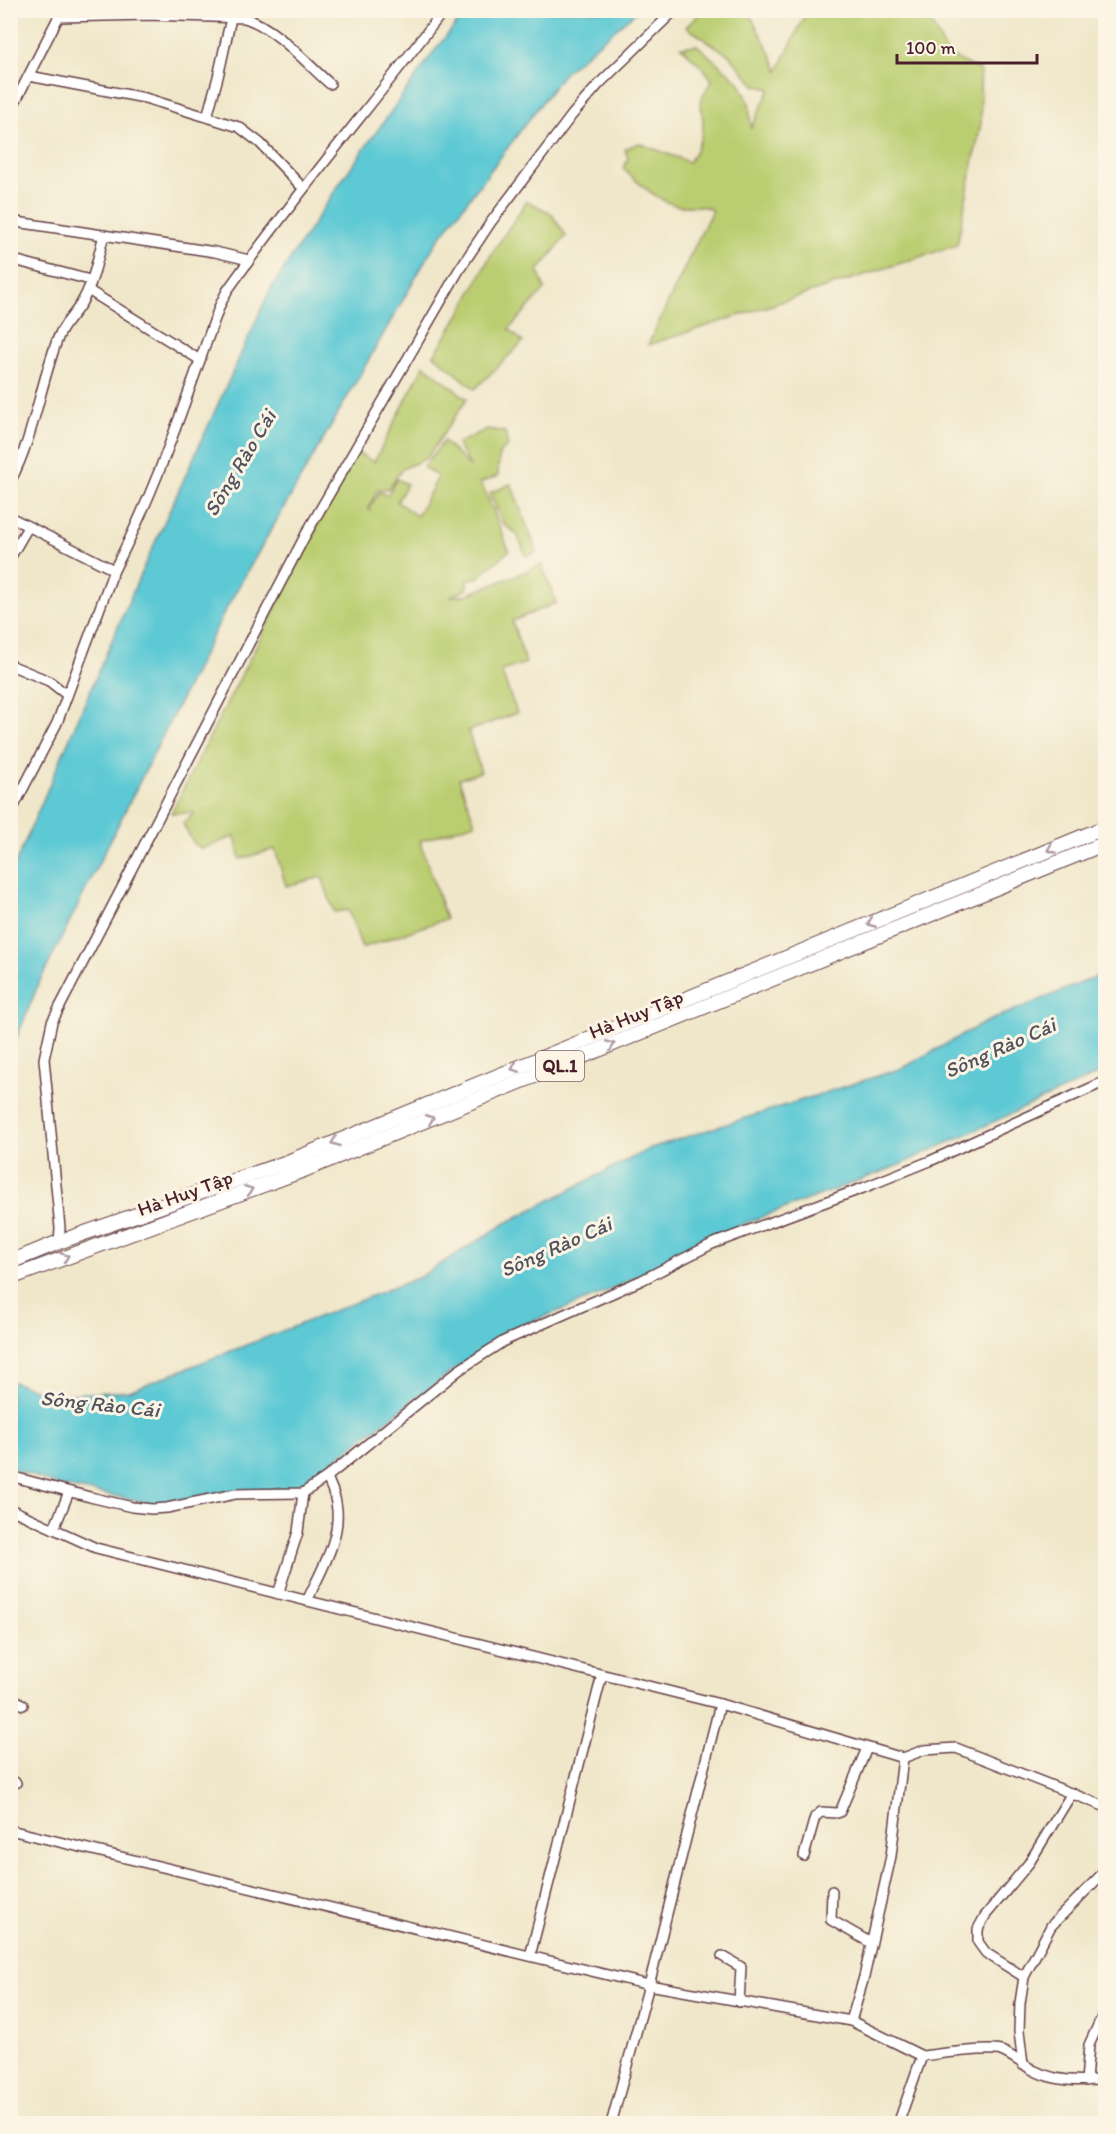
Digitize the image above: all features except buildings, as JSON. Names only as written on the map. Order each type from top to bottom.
[{"type":"main road","name":"Hà Huy Tập","points":[[10,1262],[59,1242],[290,1161],[1106,827]]},
{"type":"main road","name":"Hà Huy Tập","points":[[10,1278],[304,1170],[1106,843]]},
{"type":"street","points":[[10,814],[57,723],[114,570],[134,532],[157,478],[220,305],[249,260],[303,188],[374,102],[444,10]]},
{"type":"street","points":[[59,1242],[60,1228],[44,1059],[52,1022],[306,534],[459,270],[491,222],[572,115],[599,84],[675,10]]},
{"type":"street","points":[[10,112],[60,14],[244,18],[262,26],[330,84]]},
{"type":"street","points":[[207,117],[219,77],[231,18]]},
{"type":"street","points":[[29,76],[145,98],[225,121],[248,131],[303,188]]},
{"type":"street","points":[[10,221],[215,252],[249,260]]},
{"type":"street","points":[[10,482],[32,426],[59,336],[69,317],[82,303],[104,235]]},
{"type":"street","points":[[10,259],[89,285],[200,360]]},
{"type":"street","points":[[10,517],[114,570]]},
{"type":"street","points":[[10,558],[28,527]]},
{"type":"street","points":[[10,665],[49,681],[67,695]]},
{"type":"street","points":[[10,1476],[132,1507],[152,1509],[235,1494],[303,1493],[327,1477],[459,1370],[504,1341],[642,1280],[712,1244],[930,1161],[1106,1081]]},
{"type":"street","points":[[307,1601],[333,1541],[336,1525],[337,1504],[327,1477]]},
{"type":"street","points":[[54,1529],[69,1492]]},
{"type":"street","points":[[278,1594],[298,1532],[303,1493]]},
{"type":"street","points":[[10,1509],[96,1548],[720,1704],[903,1758],[924,1750],[957,1748],[1106,1808]]},
{"type":"street","points":[[530,1956],[602,1675]]},
{"type":"street","points":[[10,1696],[23,1705]]},
{"type":"street","points":[[610,2124],[649,1985],[720,1704]]},
{"type":"street","points":[[804,1856],[816,1815],[821,1812],[840,1812],[867,1748]]},
{"type":"street","points":[[851,2022],[891,1856],[903,1758]]},
{"type":"street","points":[[1024,1977],[986,1953],[978,1942],[978,1929],[985,1916],[1029,1863],[1072,1793]]},
{"type":"street","points":[[10,1830],[649,1985],[851,2022],[922,2056],[994,2050],[1010,2055],[1023,2065],[1053,2077],[1086,2081],[1106,2079]]},
{"type":"street","points":[[1023,2065],[1019,2031],[1024,1977],[1051,1926],[1106,1870]]},
{"type":"street","points":[[832,1891],[831,1920],[871,1942]]},
{"type":"street","points":[[722,1956],[741,1967],[740,2002]]},
{"type":"street","points":[[1086,2081],[1089,2045],[1106,2008]]},
{"type":"street","points":[[898,2124],[922,2056]]},
{"type":"green space","points":[[703,11],[748,11],[778,71],[807,11],[925,11],[948,55],[980,70],[981,123],[957,245],[648,345],[712,210],[675,205],[641,185],[623,169],[628,159],[625,149],[639,143],[689,162],[694,154],[703,126],[700,101],[712,80],[681,47],[697,45],[739,82],[749,102],[751,128],[770,89],[755,85],[729,55],[686,27]]},
{"type":"green space","points":[[527,201],[551,213],[566,236],[538,271],[545,289],[509,329],[523,342],[475,389],[434,355],[461,312],[492,253]]},
{"type":"green space","points":[[424,365],[467,399],[427,458],[402,469],[389,488],[377,490],[368,509],[371,511],[369,508],[380,491],[387,495],[397,479],[407,484],[397,502],[417,516],[438,477],[423,467],[444,441],[471,468],[457,444],[487,429],[505,432],[508,446],[499,454],[498,476],[480,483],[488,497],[509,551],[477,578],[467,579],[467,589],[450,597],[466,595],[542,565],[556,603],[512,621],[526,663],[501,671],[517,713],[468,731],[481,772],[459,779],[475,823],[420,841],[446,919],[362,948],[348,910],[334,912],[322,877],[286,886],[275,849],[240,859],[235,836],[202,849],[194,844],[183,824],[194,813],[171,813],[355,452],[374,462]]},
{"type":"green space","points":[[511,484],[537,552],[526,556],[517,534],[503,524],[490,493]]},
{"type":"water","name":"Sông Rào Cái","points":[[467,11],[637,11],[564,73],[435,244],[227,607],[38,985],[11,1052],[11,874],[138,580],[270,290],[342,180],[435,50]]},
{"type":"water","name":"Sông Rào Cái","points":[[1105,973],[1105,1071],[897,1166],[738,1226],[602,1294],[505,1332],[294,1490],[236,1492],[157,1504],[60,1486],[11,1468],[10,1381],[52,1395],[129,1391],[420,1277],[506,1223],[651,1148],[903,1068],[984,1023]]}]
